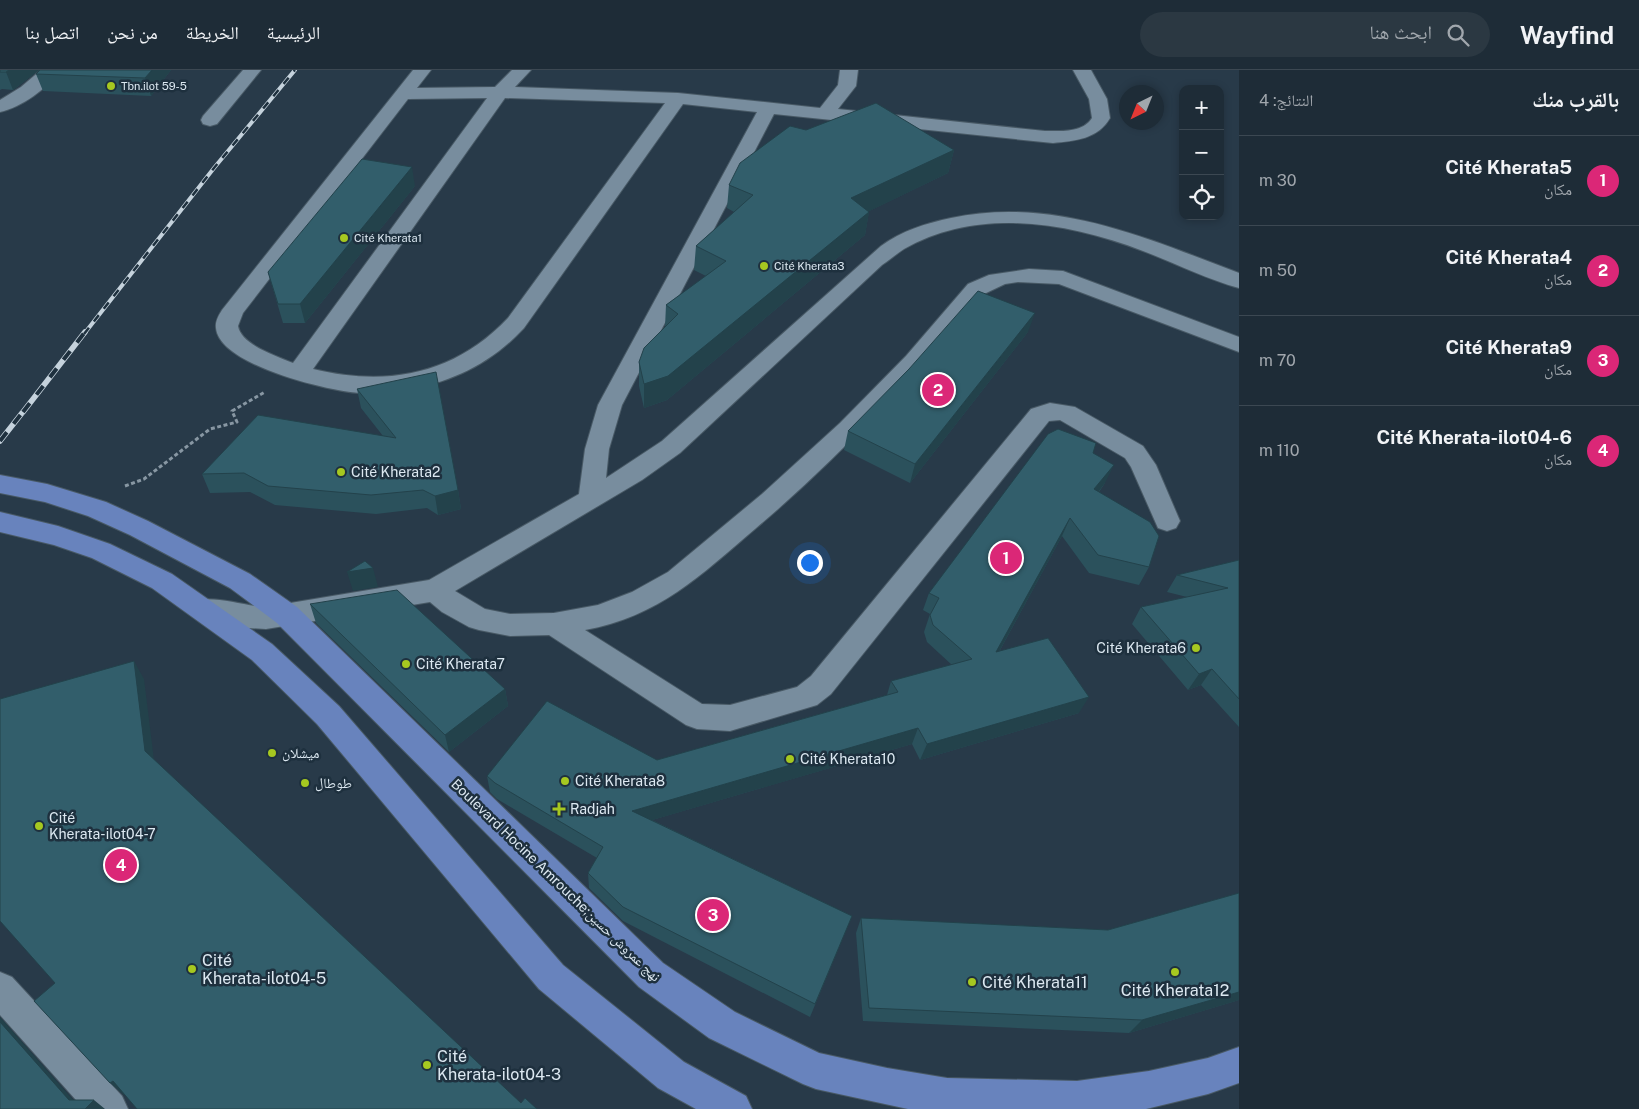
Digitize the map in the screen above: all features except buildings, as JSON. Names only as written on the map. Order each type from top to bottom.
[{"type":"main road","name":"Boulevard Hocine Amrouche;نهج عمروش حسين","points":[[0,484],[47,493],[106,512],[180,548],[240,581],[287,615],[651,975],[722,1025],[816,1071],[948,1103],[1077,1100],[1150,1090],[1208,1076],[1239,1066]]},
{"type":"main road","points":[[0,522],[58,536],[101,551],[162,581],[262,652],[328,715],[551,976],[671,1075],[733,1109]]},
{"type":"street","points":[[0,107],[25,94],[51,70]]},
{"type":"street","points":[[210,120],[252,70]]},
{"type":"street","points":[[422,70],[233,310],[227,321],[228,332],[234,342],[244,350],[298,373],[326,381],[357,385],[390,384],[422,379],[452,370],[479,356],[500,340],[516,323],[678,98]]},
{"type":"street","points":[[298,373],[500,92],[522,70]]},
{"type":"street","points":[[825,114],[846,86],[850,70]]},
{"type":"street","points":[[404,94],[569,92],[678,98],[1045,137],[1078,135],[1094,127],[1102,116],[1101,108],[1082,70]]},
{"type":"street","points":[[591,498],[596,450],[610,405],[768,108]]},
{"type":"street","points":[[204,609],[248,617],[266,618],[435,590],[634,474],[671,447],[875,261],[896,245],[922,232],[951,224],[984,219],[1019,218],[1055,221],[1092,228],[1128,238],[1239,281]]},
{"type":"street","points":[[435,590],[452,604],[479,619],[510,625],[554,624],[600,616],[642,600],[678,579],[771,501],[849,429],[914,361],[966,298],[989,281],[1005,276],[1024,274],[1063,278],[1239,345]]},
{"type":"street","points":[[554,624],[697,716],[730,718],[807,696],[821,685],[900,590],[1040,415],[1050,410],[1066,413],[1134,452],[1143,465],[1167,521]]},
{"type":"street","points":[[0,989],[109,1109]]},
{"type":"path","points":[[80,504],[144,479],[210,429],[237,422],[232,411],[298,373]]},
{"type":"railway","points":[[84,334],[214,168],[295,70]]},
{"type":"railway","points":[[23,412],[85,332]]},
{"type":"railway","points":[[0,441],[22,413]]},
{"type":"place","name":"Tbn.ilot 59-5","points":[[111,86]]},
{"type":"place","name":"Cité Kherata1","points":[[344,238]]},
{"type":"place","name":"Cité Kherata3","points":[[764,266]]},
{"type":"place","name":"Cité Kherata4","points":[[938,390]]},
{"type":"place","name":"Cité Kherata2","points":[[341,472]]},
{"type":"place","name":"Cité Kherata5","points":[[1006,558]]},
{"type":"place","name":"Cité Kherata6","points":[[1196,648]]},
{"type":"place","name":"Cité Kherata7","points":[[406,664]]},
{"type":"place","name":"ميشلان","points":[[272,753]]},
{"type":"place","name":"Cité Kherata10","points":[[790,759]]},
{"type":"place","name":"Cité Kherata8","points":[[565,781]]},
{"type":"place","name":"طوطال","points":[[305,783]]},
{"type":"place","name":"Radjah","points":[[559,809]]},
{"type":"place","name":"Cité Kherata-ilot04-7","points":[[39,826]]},
{"type":"place","name":"Cité Kherata-ilot04-6","points":[[121,865]]},
{"type":"place","name":"Cité Kherata9","points":[[713,915]]},
{"type":"place","name":"Cité Kherata-ilot04-5","points":[[192,969]]},
{"type":"place","name":"Cité Kherata12","points":[[1175,972]]},
{"type":"place","name":"Cité Kherata11","points":[[972,982]]},
{"type":"place","name":"Cité Kherata-ilot04-3","points":[[427,1065]]}]
